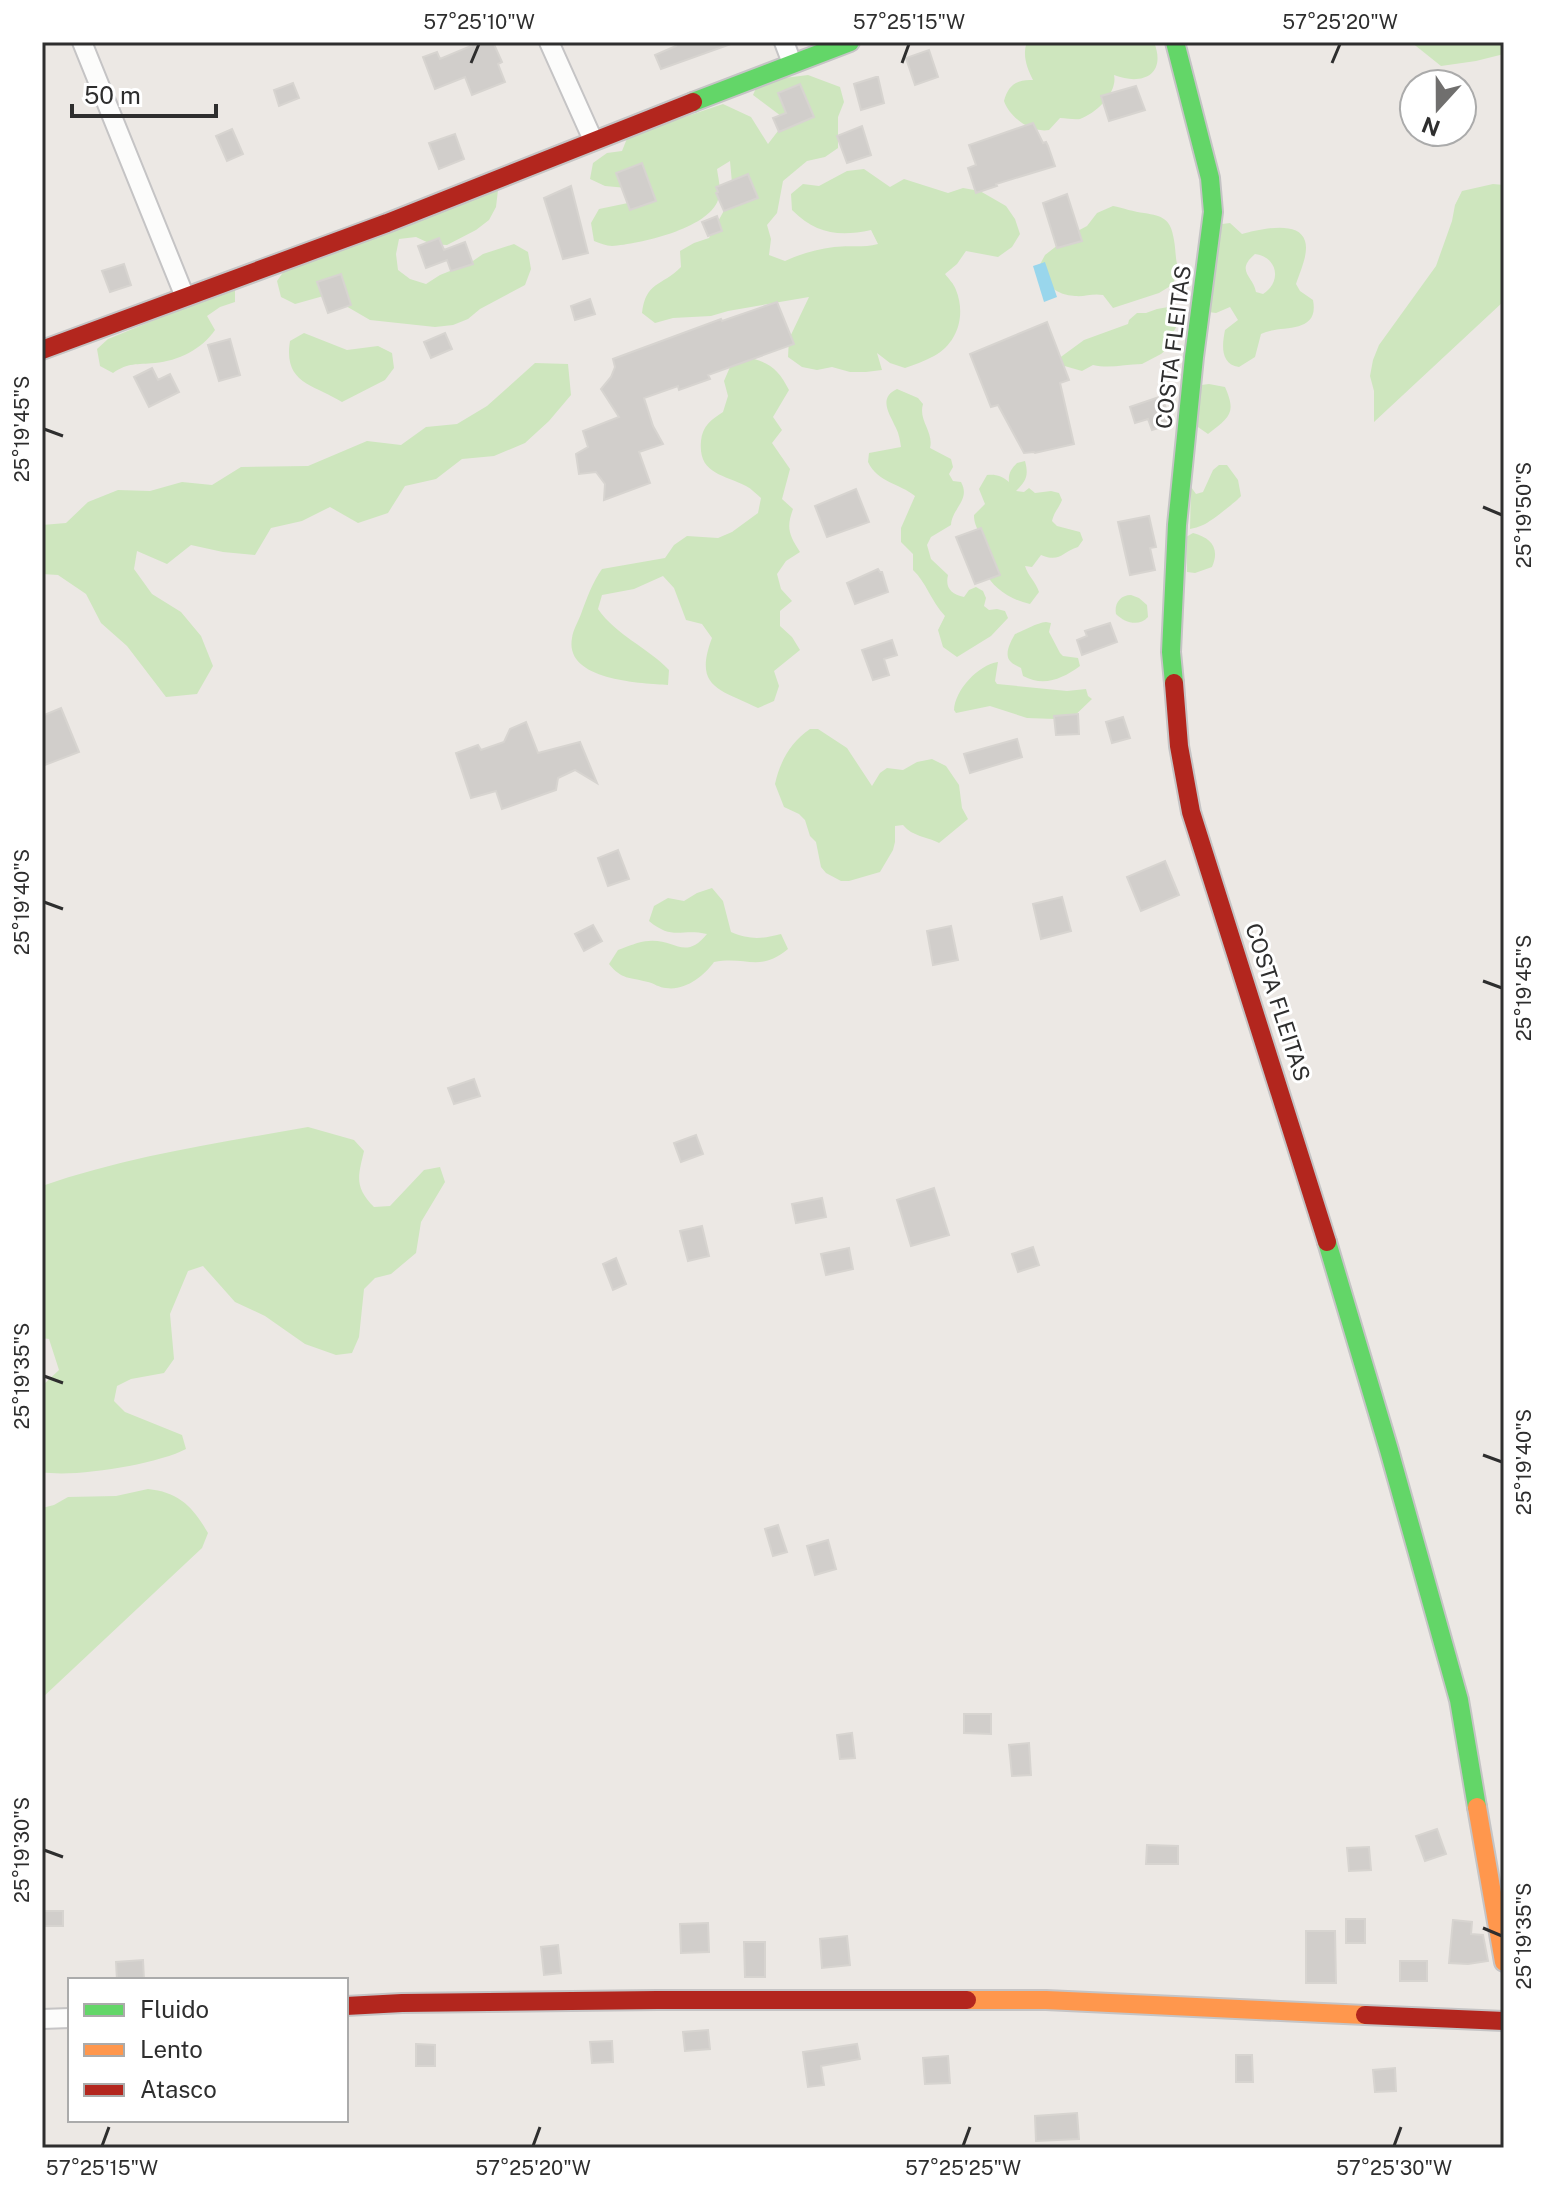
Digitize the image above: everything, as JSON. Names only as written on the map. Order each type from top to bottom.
[{"type":"street","points":[[82,42],[185,297]]},
{"type":"street","points":[[549,42],[593,140]]},
{"type":"street","points":[[784,42],[792,63]]},
{"type":"street","points":[[42,350],[387,223],[850,42]]},
{"type":"street","name":"COSTA FLEITAS","points":[[1175,42],[1210,178],[1213,212],[1177,525],[1171,652],[1179,746],[1191,812],[1315,1202],[1459,1700],[1504,1962]]},
{"type":"street","points":[[348,2006],[657,2000],[1046,2000],[1504,2021]]},
{"type":"street","points":[[42,2019],[68,2018]]},
{"type":"green space","points":[[1027,42],[1154,42],[1157,63],[1149,75],[1142,78],[1114,75],[1113,88],[1093,112],[1080,119],[1060,118],[1049,130],[1035,129],[1022,123],[1004,101],[1014,84],[1033,80],[1026,61]]},
{"type":"green space","points":[[1411,42],[1504,42],[1504,54],[1441,66]]},
{"type":"green space","points":[[808,75],[840,87],[844,102],[838,117],[838,148],[825,157],[807,161],[783,181],[777,213],[767,225],[771,239],[769,255],[785,261],[821,249],[878,244],[871,230],[828,232],[810,224],[792,210],[791,194],[803,184],[819,186],[847,171],[864,169],[890,187],[904,179],[948,193],[963,188],[980,191],[1006,206],[1020,234],[1012,247],[998,257],[966,251],[945,274],[959,299],[958,328],[942,350],[905,368],[890,363],[877,353],[882,370],[866,372],[832,367],[817,370],[802,367],[788,357],[789,339],[809,297],[711,316],[673,318],[655,323],[642,313],[651,290],[681,267],[680,251],[709,238],[733,194],[730,161],[717,169],[718,200],[701,219],[671,233],[639,242],[612,246],[594,241],[591,223],[599,209],[628,203],[638,189],[605,186],[590,179],[593,163],[607,153],[622,151],[628,136],[723,104],[751,117],[768,144],[778,131],[781,116],[753,95],[759,81]]},
{"type":"green space","points":[[1493,184],[1504,185],[1504,301],[1374,422],[1374,391],[1370,376],[1379,345],[1436,266],[1462,191]]},
{"type":"green space","points":[[498,190],[496,207],[489,220],[447,245],[431,244],[416,237],[399,239],[396,254],[398,270],[410,279],[426,284],[483,254],[514,244],[528,252],[531,269],[525,285],[480,309],[468,319],[435,327],[370,320],[327,295],[295,304],[281,297],[277,281],[286,268]]},
{"type":"green space","points":[[1113,206],[1156,216],[1168,223],[1173,233],[1179,271],[1172,285],[1159,293],[1113,308],[1103,295],[1069,295],[1052,288],[1037,270],[1045,255],[1087,226],[1097,213]]},
{"type":"green space","points":[[1230,223],[1242,234],[1286,228],[1301,234],[1306,251],[1296,284],[1313,300],[1314,311],[1310,319],[1296,327],[1261,334],[1255,357],[1239,367],[1228,362],[1223,348],[1225,330],[1238,320],[1230,307],[1216,313],[1208,312],[1222,224]],"holes":[[[1255,254],[1263,256],[1275,271],[1273,283],[1263,294],[1256,292],[1246,269]]]},
{"type":"green space","points":[[235,287],[235,302],[207,316],[215,330],[189,353],[164,362],[128,366],[113,373],[100,366],[97,349],[108,339]]},
{"type":"green space","points":[[1174,306],[1183,309],[1183,316],[1167,349],[1142,364],[1093,365],[1082,371],[1061,365],[1058,359],[1084,340],[1128,324],[1137,313]]},
{"type":"green space","points":[[304,333],[347,350],[378,346],[392,353],[394,368],[385,380],[342,402],[303,381],[291,366],[290,341]]},
{"type":"green space","points":[[744,357],[771,367],[789,390],[773,417],[782,430],[772,443],[790,469],[782,499],[793,509],[790,531],[800,552],[786,561],[777,574],[781,589],[792,601],[780,611],[780,626],[800,650],[774,671],[779,686],[774,701],[758,708],[722,691],[708,677],[707,655],[712,638],[702,624],[686,620],[674,588],[663,576],[634,589],[602,595],[598,609],[614,626],[669,670],[668,685],[624,681],[592,671],[580,663],[573,652],[572,638],[602,569],[665,558],[674,545],[687,536],[718,538],[758,513],[761,498],[748,487],[708,467],[701,452],[706,427],[723,412],[728,396],[724,381],[730,367]]},
{"type":"green space","points":[[535,363],[568,364],[571,395],[549,421],[525,443],[494,456],[462,459],[436,479],[405,486],[388,513],[358,523],[330,507],[302,521],[271,528],[255,555],[191,545],[167,564],[137,551],[134,569],[152,594],[181,612],[201,636],[213,666],[197,694],[166,697],[127,646],[101,623],[86,594],[58,575],[42,574],[42,525],[66,523],[88,502],[118,490],[150,491],[182,482],[212,485],[241,467],[308,466],[367,441],[401,445],[426,427],[457,424],[487,406]]},
{"type":"green space","points":[[1201,385],[1225,387],[1230,409],[1226,419],[1208,434],[1195,425]]},
{"type":"green space","points":[[897,389],[918,398],[923,404],[930,448],[951,459],[953,467],[949,474],[953,481],[961,482],[963,488],[964,494],[951,525],[931,537],[927,545],[931,559],[948,575],[947,584],[952,592],[964,597],[976,587],[983,591],[986,598],[984,606],[989,610],[1005,611],[1008,618],[991,636],[957,657],[943,647],[938,630],[945,616],[913,570],[913,554],[901,542],[901,528],[915,496],[883,479],[868,462],[869,453],[901,447],[886,401]]},
{"type":"green space","points":[[1025,461],[1026,478],[1016,491],[1024,492],[1029,488],[1035,493],[1059,493],[1062,500],[1052,521],[1057,526],[1080,532],[1083,540],[1078,547],[1061,556],[1041,555],[1032,567],[1025,566],[1039,592],[1030,604],[1003,592],[988,577],[974,518],[985,504],[979,489],[987,475],[999,476],[1009,482],[1013,467]]},
{"type":"green space","points":[[1219,465],[1227,465],[1238,480],[1241,496],[1206,523],[1190,529],[1191,487],[1196,494],[1203,492],[1213,470]]},
{"type":"green space","points":[[1193,533],[1209,541],[1215,550],[1212,567],[1195,573],[1187,572],[1186,537]]},
{"type":"green space","points":[[1131,595],[1147,605],[1148,617],[1140,622],[1128,622],[1116,614],[1119,601]]},
{"type":"green space","points":[[1046,622],[1051,623],[1049,632],[1060,653],[1078,658],[1080,666],[1060,678],[1038,681],[1023,676],[1021,668],[1009,659],[1008,652],[1015,634]]},
{"type":"green space","points":[[998,662],[997,684],[1067,691],[1086,689],[1092,699],[1067,723],[1055,719],[1027,718],[990,706],[956,713],[955,702],[963,687],[983,668]]},
{"type":"green space","points":[[810,729],[818,729],[847,748],[872,786],[887,768],[903,770],[917,762],[932,759],[946,766],[959,785],[962,808],[968,819],[939,843],[915,834],[903,825],[895,826],[893,850],[880,872],[849,881],[841,881],[826,873],[821,867],[816,842],[810,836],[805,820],[784,807],[775,784],[787,753]]},
{"type":"green space","points":[[712,888],[723,901],[731,932],[756,938],[781,934],[788,949],[760,962],[714,962],[693,981],[673,988],[626,977],[609,964],[618,950],[641,942],[658,941],[686,948],[699,942],[707,934],[665,931],[649,921],[654,906],[668,898],[684,901]]},
{"type":"green space","points":[[308,1127],[354,1140],[364,1151],[360,1187],[374,1207],[390,1206],[424,1170],[440,1167],[445,1182],[421,1222],[416,1253],[391,1274],[375,1278],[364,1289],[359,1337],[352,1353],[336,1355],[305,1344],[265,1316],[235,1302],[203,1266],[188,1271],[170,1314],[174,1359],[164,1373],[131,1379],[117,1386],[114,1401],[125,1412],[182,1435],[186,1449],[156,1460],[116,1468],[74,1473],[42,1472],[42,1386],[59,1370],[49,1339],[42,1338],[42,1186],[141,1158]]},
{"type":"green space","points":[[148,1489],[168,1493],[191,1508],[208,1533],[202,1548],[42,1698],[42,1508],[68,1497],[116,1496]]},
{"type":"water","points":[[1045,262],[1057,297],[1044,302],[1033,266]]},
{"type":"building","points":[[469,42],[493,42],[502,62],[498,64],[505,82],[472,95],[465,77],[435,89],[423,57],[437,52],[440,59],[471,46]]},
{"type":"building","points":[[674,42],[731,44],[661,69],[655,55],[676,46]]},
{"type":"building","points":[[929,50],[938,77],[915,85],[906,58]]},
{"type":"building","points":[[878,77],[884,103],[861,110],[854,84]]},
{"type":"building","points":[[293,83],[299,98],[279,106],[274,90]]},
{"type":"building","points":[[800,84],[814,117],[779,132],[773,118],[786,113],[778,93]]},
{"type":"building","points":[[1136,86],[1145,110],[1109,121],[1101,96]]},
{"type":"building","points":[[1033,123],[1043,143],[1046,142],[1055,166],[976,193],[968,168],[976,165],[969,145]]},
{"type":"building","points":[[862,126],[871,155],[847,163],[837,136]]},
{"type":"building","points":[[232,129],[243,154],[227,161],[216,136]]},
{"type":"building","points":[[455,134],[464,159],[439,169],[429,143]]},
{"type":"building","points":[[642,163],[656,201],[630,210],[616,173]]},
{"type":"building","points":[[748,174],[758,198],[724,211],[716,187]]},
{"type":"building","points":[[571,186],[588,253],[563,259],[544,198]]},
{"type":"building","points":[[1067,194],[1082,241],[1057,248],[1043,203]]},
{"type":"building","points":[[717,216],[722,231],[708,236],[702,222]]},
{"type":"building","points":[[439,238],[444,250],[465,242],[473,264],[451,271],[447,260],[426,268],[418,246]]},
{"type":"building","points":[[124,264],[131,285],[110,292],[102,271]]},
{"type":"building","points":[[341,274],[351,305],[328,313],[317,282]]},
{"type":"building","points":[[590,299],[595,314],[575,320],[571,306]]},
{"type":"building","points":[[777,302],[794,344],[708,375],[710,379],[644,398],[663,444],[639,452],[650,483],[604,500],[605,484],[596,472],[579,474],[576,454],[588,447],[583,431],[619,417],[601,389],[615,367],[613,359]]},
{"type":"building","points":[[1047,322],[1069,380],[1060,383],[1074,444],[1024,453],[998,405],[991,407],[970,354]]},
{"type":"building","points":[[445,333],[452,349],[431,358],[424,342]]},
{"type":"building","points":[[230,339],[240,375],[219,381],[208,345]]},
{"type":"building","points":[[152,368],[158,380],[170,374],[179,392],[149,407],[134,377]]},
{"type":"building","points":[[1162,396],[1171,424],[1152,430],[1148,419],[1135,423],[1130,407]]},
{"type":"building","points":[[856,489],[869,522],[827,537],[815,506]]},
{"type":"building","points":[[1149,516],[1156,547],[1150,548],[1155,570],[1130,575],[1118,522]]},
{"type":"building","points":[[981,528],[1000,575],[975,584],[956,537]]},
{"type":"building","points":[[878,569],[882,572],[888,592],[855,604],[847,583]]},
{"type":"building","points":[[1110,623],[1117,642],[1082,655],[1077,640],[1087,636],[1085,631]]},
{"type":"building","points":[[892,640],[897,655],[884,659],[889,675],[873,680],[862,650]]},
{"type":"building","points":[[61,708],[79,752],[42,766],[42,716]]},
{"type":"building","points":[[1078,714],[1079,734],[1056,735],[1054,716]]},
{"type":"building","points":[[1123,717],[1130,738],[1112,743],[1106,722]]},
{"type":"building","points":[[526,722],[538,753],[580,742],[597,783],[575,770],[558,778],[556,790],[502,809],[496,791],[471,798],[456,753],[478,745],[481,750],[504,742],[510,729]]},
{"type":"building","points":[[1017,739],[1022,757],[970,773],[964,754]]},
{"type":"building","points":[[618,850],[629,879],[608,886],[598,858]]},
{"type":"building","points":[[1165,861],[1179,895],[1141,911],[1127,877]]},
{"type":"building","points":[[1062,897],[1071,931],[1041,939],[1033,904]]},
{"type":"building","points":[[593,925],[602,941],[584,951],[575,934]]},
{"type":"building","points":[[951,926],[958,960],[933,965],[927,931]]},
{"type":"building","points":[[474,1079],[480,1096],[454,1104],[448,1088]]},
{"type":"building","points":[[696,1135],[703,1154],[681,1162],[674,1143]]},
{"type":"building","points":[[934,1188],[949,1235],[911,1246],[897,1200]]},
{"type":"building","points":[[822,1198],[826,1217],[796,1223],[792,1204]]},
{"type":"building","points":[[702,1226],[709,1256],[688,1261],[680,1231]]},
{"type":"building","points":[[1033,1247],[1039,1265],[1018,1272],[1012,1254]]},
{"type":"building","points":[[849,1248],[853,1269],[826,1275],[821,1254]]},
{"type":"building","points":[[616,1258],[626,1284],[613,1290],[603,1264]]},
{"type":"building","points":[[778,1525],[787,1552],[773,1556],[765,1529]]},
{"type":"building","points":[[828,1540],[836,1569],[815,1575],[807,1546]]},
{"type":"building","points":[[964,1714],[991,1714],[991,1734],[964,1733]]},
{"type":"building","points":[[852,1733],[855,1758],[840,1759],[837,1735]]},
{"type":"building","points":[[1029,1743],[1031,1775],[1012,1776],[1009,1745]]},
{"type":"building","points":[[1437,1829],[1446,1854],[1425,1861],[1416,1836]]},
{"type":"building","points":[[1147,1845],[1178,1846],[1178,1864],[1146,1864]]},
{"type":"building","points":[[1369,1847],[1371,1870],[1349,1871],[1347,1848]]},
{"type":"building","points":[[42,1911],[63,1911],[63,1926],[42,1926]]},
{"type":"building","points":[[1346,1919],[1365,1919],[1365,1943],[1346,1943]]},
{"type":"building","points":[[1453,1920],[1472,1922],[1471,1934],[1483,1935],[1488,1961],[1449,1963]]},
{"type":"building","points":[[708,1923],[709,1952],[681,1953],[680,1924]]},
{"type":"building","points":[[1306,1931],[1335,1931],[1336,1983],[1306,1983]]},
{"type":"building","points":[[847,1936],[850,1965],[822,1968],[820,1939]]},
{"type":"building","points":[[744,1942],[765,1942],[765,1977],[745,1977]]},
{"type":"building","points":[[558,1945],[561,1973],[544,1975],[541,1947]]},
{"type":"building","points":[[143,1960],[144,1978],[117,1978],[116,1962]]},
{"type":"building","points":[[1400,1961],[1427,1961],[1427,1981],[1400,1981]]},
{"type":"building","points":[[708,2030],[710,2049],[685,2051],[683,2032]]},
{"type":"building","points":[[612,2041],[613,2062],[592,2063],[590,2042]]},
{"type":"building","points":[[416,2044],[435,2045],[435,2066],[416,2066]]},
{"type":"building","points":[[857,2044],[860,2059],[821,2066],[824,2085],[808,2087],[803,2052]]},
{"type":"building","points":[[1236,2055],[1252,2055],[1253,2082],[1236,2082]]},
{"type":"building","points":[[948,2056],[950,2083],[925,2084],[923,2058]]},
{"type":"building","points":[[1395,2068],[1396,2091],[1375,2092],[1373,2070]]},
{"type":"building","points":[[1077,2113],[1079,2139],[1036,2141],[1035,2116]]},
{"type":"traffic: fast","points":[[693,102],[850,42]]},
{"type":"traffic: fast","points":[[1174,683],[1171,652],[1177,525],[1213,212],[1210,178],[1175,42]]},
{"type":"traffic: fast","points":[[1327,1242],[1459,1700],[1477,1807]]},
{"type":"traffic: slow","points":[[1477,1807],[1504,1962]]},
{"type":"traffic: slow","points":[[967,2000],[1046,2000],[1365,2015]]},
{"type":"traffic: jam","points":[[42,350],[387,223],[693,102]]},
{"type":"traffic: jam","points":[[1174,683],[1179,746],[1191,812],[1327,1242]]},
{"type":"traffic: jam","points":[[348,2006],[657,2000],[967,2000]]},
{"type":"traffic: jam","points":[[1365,2015],[1504,2021]]}]
